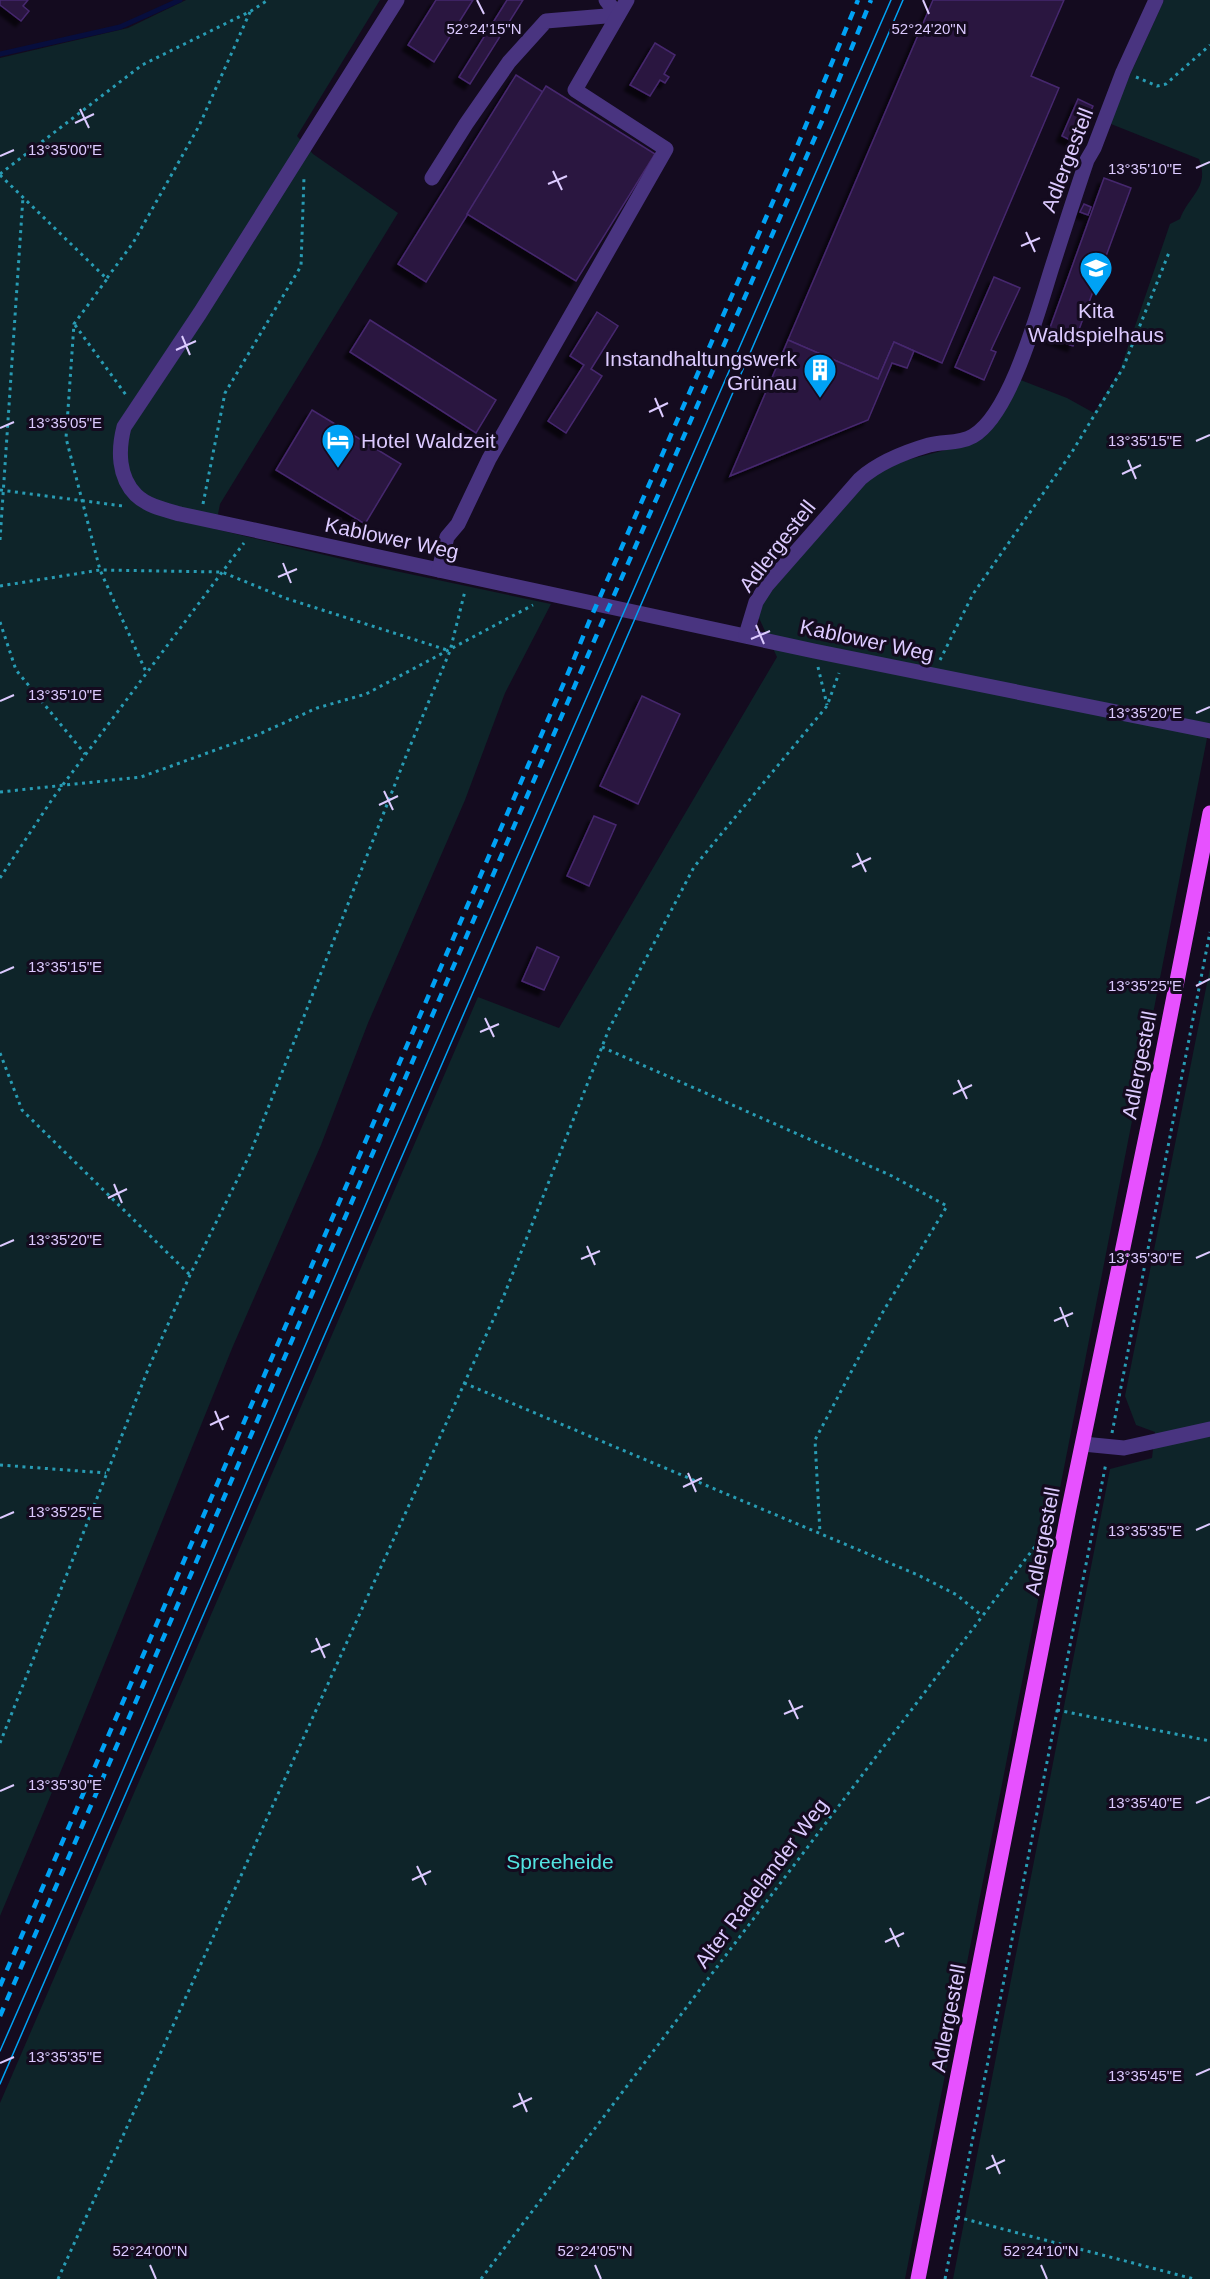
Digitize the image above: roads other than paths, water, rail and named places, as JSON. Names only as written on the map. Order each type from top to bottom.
[{"type":"main road","name":"Adlergestell","points":[[918,2279],[1210,813]]},
{"type":"street","name":"Kablower Weg","points":[[397,0],[200,313],[124,427],[119,445],[120,462],[125,478],[136,495],[149,504],[180,514],[814,651],[1210,731]]},
{"type":"street","points":[[606,0],[618,15]]},
{"type":"street","points":[[439,570],[442,532],[458,524],[489,459],[666,149],[575,90],[627,0]]},
{"type":"street","name":"Adlergestell","points":[[746,635],[756,602],[767,585],[860,479],[877,466],[930,444],[961,441],[974,435],[993,416],[1024,352],[1087,160],[1156,0]]},
{"type":"street","points":[[432,178],[509,62],[546,21],[618,15]]},
{"type":"street","points":[[1083,1444],[1124,1448],[1210,1429]]},
{"type":"waterway","points":[[0,54],[120,27],[180,0]]},
{"type":"tram line","points":[[0,2051],[390,1148],[891,0]]},
{"type":"tram line","points":[[0,2084],[903,0]]},
{"type":"railway","points":[[0,1986],[589,622],[796,149],[858,0]]},
{"type":"railway","points":[[0,2016],[601,625],[823,119],[871,0]]},
{"type":"place","name":"Kita Waldspielhaus","points":[[1096,297]]},
{"type":"place","name":"Instandhaltungswerk Grünau","points":[[820,399]]},
{"type":"place","name":"Hotel Waldzeit","points":[[338,469]]},
{"type":"park label","name":"Spreeheide","points":[[560,1861]]}]
